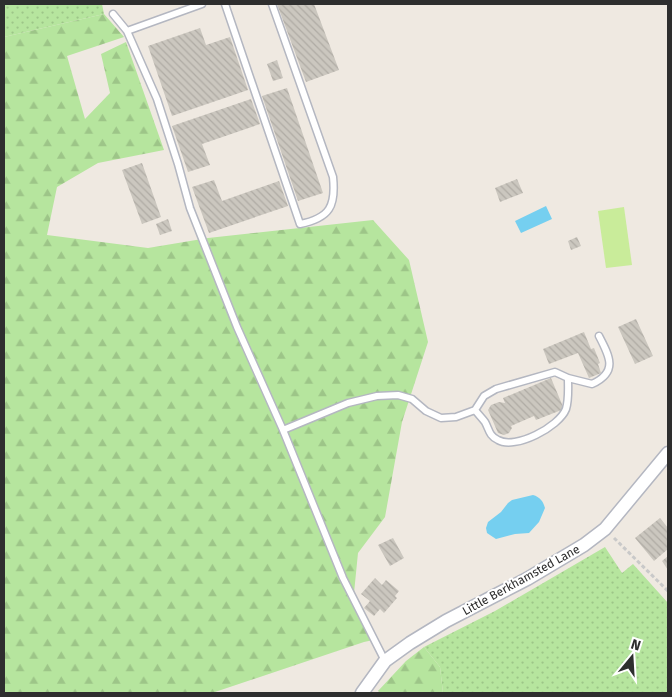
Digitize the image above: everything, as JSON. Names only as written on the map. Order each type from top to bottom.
[{"type":"street","name":"Little Berkhamsted Lane","points":[[362,693],[385,661],[446,621],[527,579],[584,546],[605,528],[668,452]]},
{"type":"lane","points":[[127,31],[202,4]]},
{"type":"lane","points":[[225,4],[300,224],[313,221],[325,214],[332,205],[335,193],[333,177],[272,4]]},
{"type":"lane","points":[[113,14],[127,31],[157,99],[190,208],[237,327],[283,430],[343,578],[385,661]]},
{"type":"lane","points":[[283,430],[348,403],[377,396],[398,395],[412,399],[426,411],[441,418],[456,417],[475,410],[484,396],[496,389],[555,372],[568,378],[592,384],[603,379],[610,368],[609,355],[599,336]]},
{"type":"lane","points":[[475,410],[485,423],[491,436],[500,442],[525,440],[543,432],[557,422],[566,409],[568,378]]},
{"type":"path","points":[[605,528],[668,591]]},
{"type":"green space","points":[[4,4],[102,4],[104,14],[4,37]]},
{"type":"green space","points":[[104,14],[124,37],[67,56],[85,119],[110,93],[101,54],[126,42],[164,150],[98,163],[57,187],[47,235],[148,248],[208,238],[373,220],[409,260],[428,342],[402,422],[385,517],[358,553],[354,593],[378,639],[212,693],[4,693],[4,37]]},
{"type":"green space","points":[[624,207],[632,265],[606,268],[598,211]]},
{"type":"green space","points":[[605,547],[622,573],[633,564],[668,603],[668,693],[443,693],[440,667],[424,647],[495,611]]},
{"type":"green space","points":[[424,647],[440,667],[443,693],[381,693],[378,691],[406,661]]},
{"type":"water","points":[[546,206],[552,219],[521,233],[515,221]]},
{"type":"water","points":[[533,495],[541,500],[545,508],[539,522],[529,533],[515,534],[496,539],[487,533],[488,522],[501,512],[508,503],[512,500]]},
{"type":"building","points":[[277,4],[314,4],[339,70],[306,82]]},
{"type":"building","points":[[200,28],[206,45],[230,37],[248,90],[172,116],[148,46]]},
{"type":"building","points":[[277,60],[283,78],[273,81],[267,64]]},
{"type":"building","points":[[287,88],[323,193],[298,201],[262,96]]},
{"type":"building","points":[[251,99],[260,124],[202,144],[210,165],[188,172],[172,126]]},
{"type":"building","points":[[142,163],[161,217],[142,224],[122,170]]},
{"type":"building","points":[[517,179],[523,193],[500,202],[495,188]]},
{"type":"building","points":[[214,180],[222,201],[279,181],[288,206],[209,233],[192,187]]},
{"type":"building","points":[[168,219],[172,231],[160,235],[156,224]]},
{"type":"building","points":[[577,237],[581,246],[571,250],[568,241]]},
{"type":"building","points":[[636,319],[653,356],[635,364],[618,327]]},
{"type":"building","points":[[584,332],[591,349],[594,348],[600,363],[598,364],[601,373],[589,378],[578,353],[549,364],[543,349]]},
{"type":"building","points":[[551,378],[564,409],[536,420],[534,416],[511,426],[512,428],[509,433],[504,435],[498,433],[488,410],[491,405],[499,402],[505,403],[503,398]]},
{"type":"building","points":[[660,518],[668,528],[668,549],[654,561],[635,538]]},
{"type":"building","points":[[393,538],[404,558],[390,566],[378,545]]},
{"type":"building","points":[[668,556],[668,570],[662,561]]},
{"type":"building","points":[[375,578],[382,585],[386,580],[399,591],[395,596],[397,598],[384,613],[380,609],[374,616],[364,608],[370,601],[361,594]]}]
